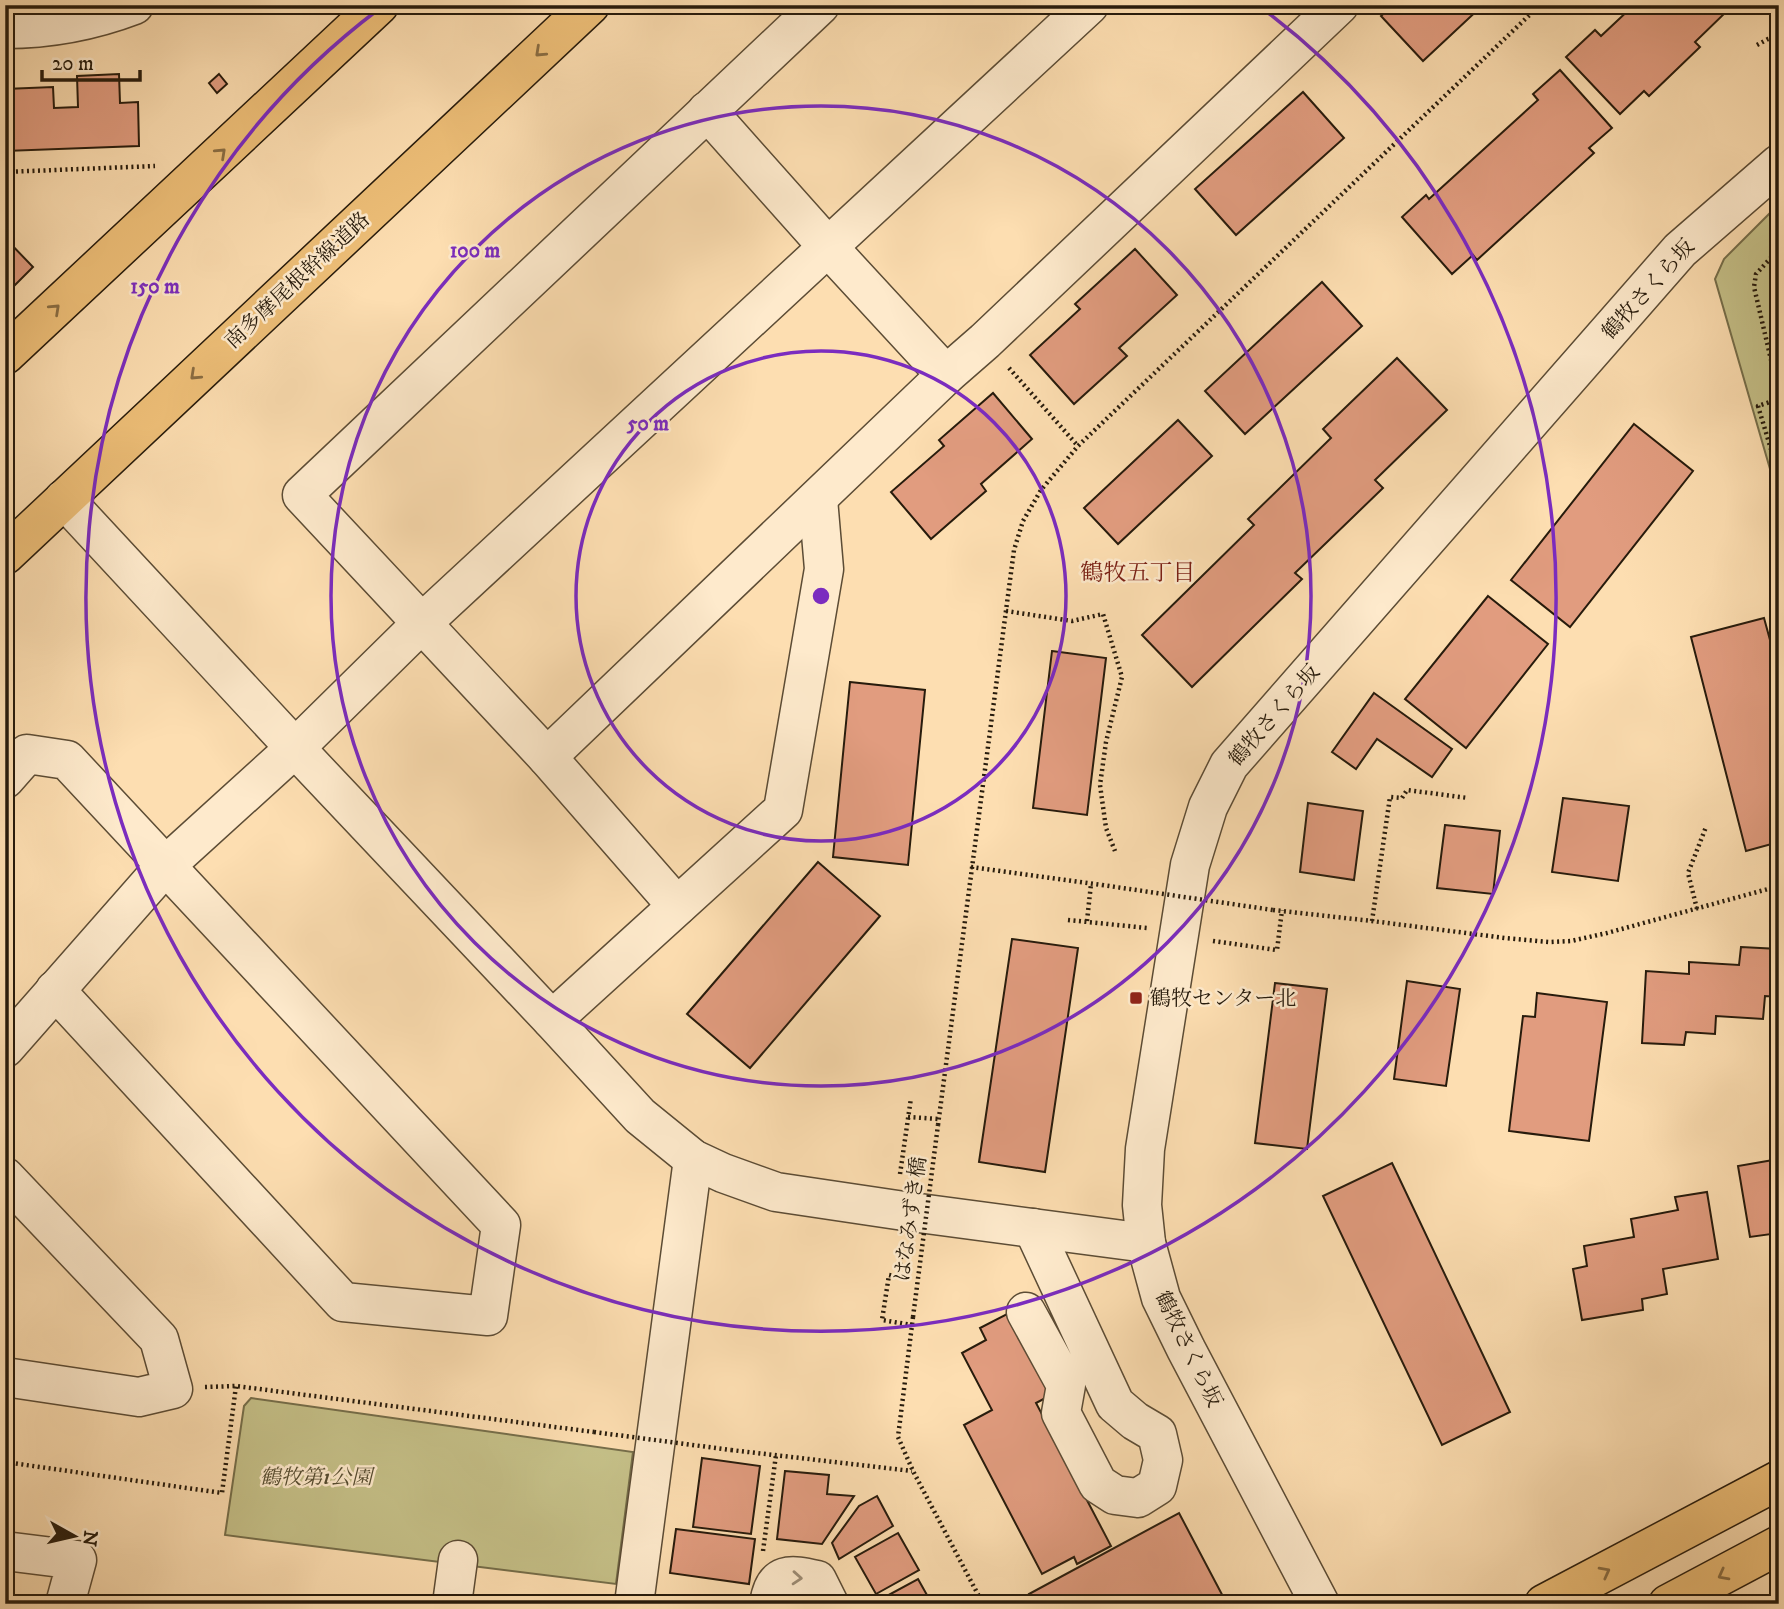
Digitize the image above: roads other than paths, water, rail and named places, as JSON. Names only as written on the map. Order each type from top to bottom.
[{"type":"main road","points":[[5,355],[379,5]]},
{"type":"main road","name":"南多摩尾根幹線道路","points":[[5,555],[590,5]]},
{"type":"main road","points":[[1544,1604],[1779,1480]]},
{"type":"main road","points":[[1668,1604],[1779,1545]]},
{"type":"street","points":[[5,29],[37,29],[69,24],[108,15],[135,5]]},
{"type":"street","points":[[677,906],[547,757],[302,495],[820,5]]},
{"type":"street","points":[[5,1048],[165,866],[295,748],[422,623],[1089,5]]},
{"type":"street","points":[[547,757],[946,375],[1339,5]]},
{"type":"street","points":[[707,111],[946,375]]},
{"type":"street","name":"鶴牧さくら坂","points":[[1320,1604],[1161,1298],[1146,1243],[1142,1205],[1145,1149],[1190,864],[1208,807],[1230,765],[1680,250],[1779,164]]},
{"type":"street","points":[[64,499],[640,1116],[693,1159],[776,1192],[1146,1243]]},
{"type":"street","points":[[552,1020],[783,810],[824,569],[818,499]]},
{"type":"street","points":[[5,779],[27,754],[67,761],[501,1225],[488,1316],[343,1302],[55,990]]},
{"type":"street","points":[[634,1604],[693,1159]]},
{"type":"street","points":[[5,1177],[159,1339],[173,1389],[139,1397],[5,1377]]},
{"type":"street","points":[[1026,1312],[1066,1385],[1061,1413],[1098,1484],[1115,1495],[1138,1498],[1157,1486],[1163,1460],[1157,1434],[1135,1421],[1115,1404],[1032,1228]]},
{"type":"street","points":[[5,1551],[77,1560],[65,1604]]},
{"type":"street","points":[[452,1604],[458,1560]]},
{"type":"street","points":[[775,1591],[795,1575],[817,1580],[829,1604]]},
{"type":"place","name":"鶴牧センター北","points":[[1136,998]]},
{"type":"district","name":"鶴牧五丁目","points":[[1138,572]]},
{"type":"park label","name":"鶴牧第1公園","points":[[316,1477]]}]
